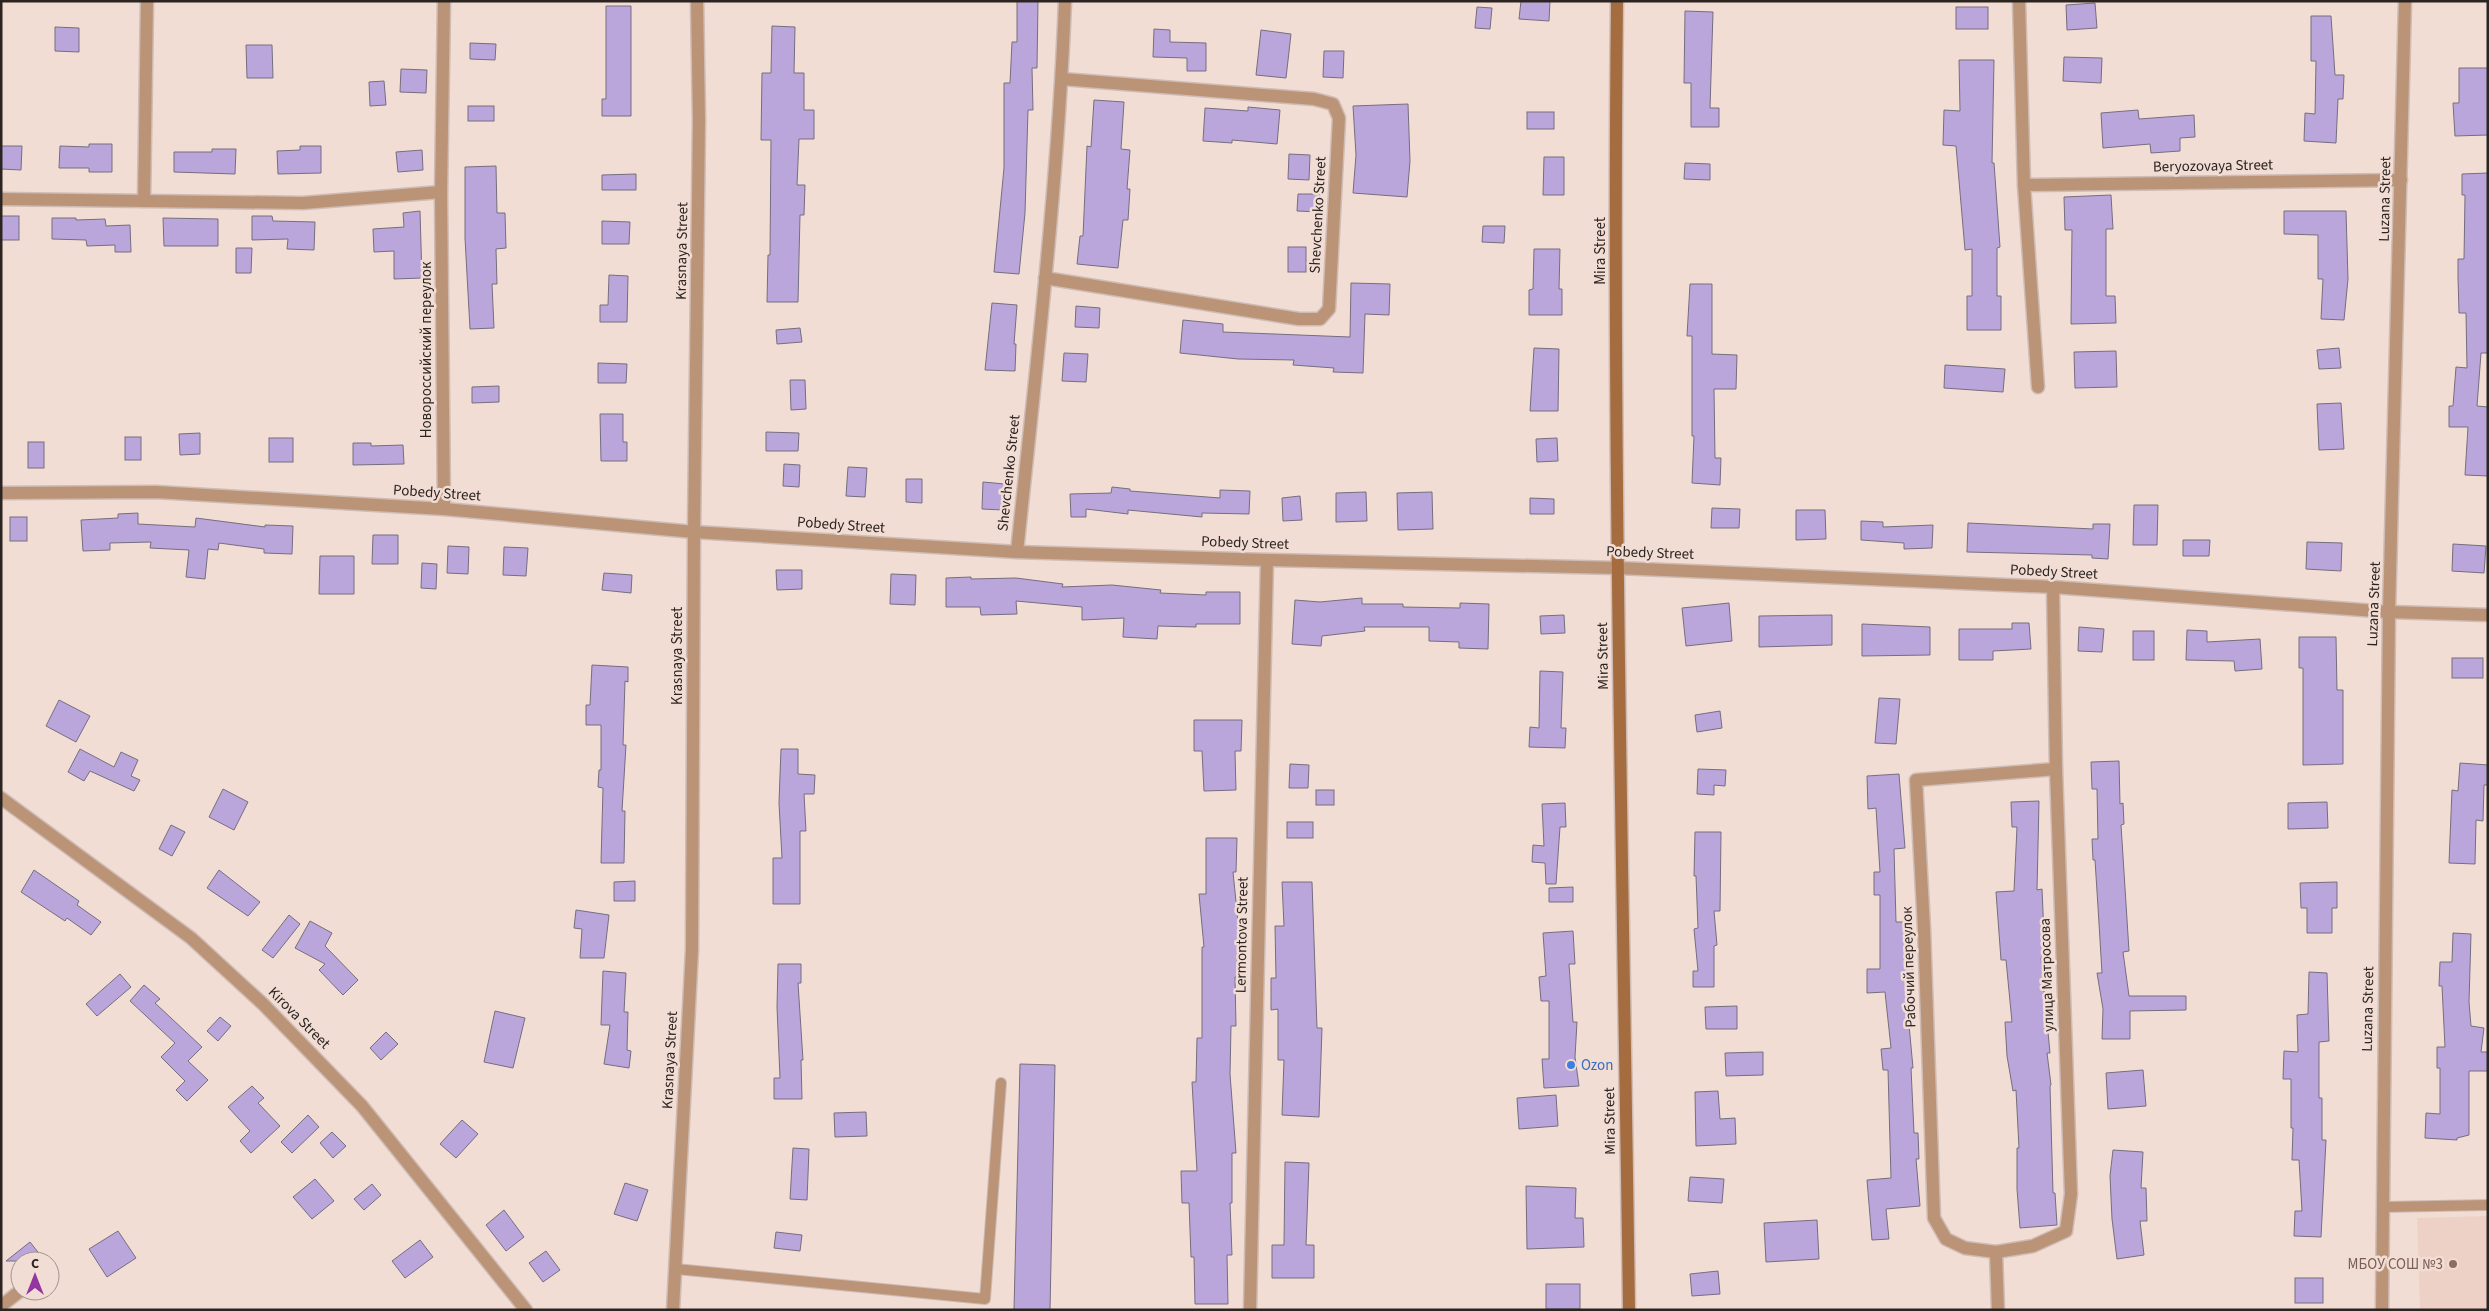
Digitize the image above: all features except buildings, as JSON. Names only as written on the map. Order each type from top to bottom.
[{"type":"main road","name":"Mira Street","points":[[1617,1],[1618,568],[1629,1310]]},
{"type":"street","points":[[144,202],[147,1]]},
{"type":"street","name":"Новороссийский переулок","points":[[444,1],[441,192],[444,509]]},
{"type":"street","name":"Krasnaya Street","points":[[673,1310],[692,950],[694,532],[700,120],[698,1]]},
{"type":"street","name":"Shevchenko Street","points":[[1017,552],[1045,278],[1062,79],[1066,1]]},
{"type":"street","points":[[2019,1],[2024,185],[2038,388]]},
{"type":"street","name":"Luzana Street","points":[[2382,1310],[2389,612],[2405,1]]},
{"type":"street","name":"Shevchenko Street","points":[[1045,278],[1300,318],[1320,319],[1329,309],[1339,118],[1333,104],[1314,99],[1062,79]]},
{"type":"street","name":"Beryozovaya Street","points":[[2024,185],[2401,180]]},
{"type":"street","points":[[1,198],[144,202],[304,203],[441,192]]},
{"type":"street","name":"Pobedy Street","points":[[1,492],[156,492],[444,509],[694,532],[1017,552],[1618,568],[2053,587],[2389,612],[2488,615]]},
{"type":"street","name":"Lermontova Street","points":[[1250,1310],[1267,560]]},
{"type":"street","name":"улица Матросова","points":[[1996,1252],[2032,1246],[2066,1231],[2071,1194],[2056,769],[2053,587]]},
{"type":"street","name":"Рабочий переулок","points":[[1996,1252],[1964,1248],[1946,1239],[1934,1218],[1924,928],[1916,780],[2056,769]]},
{"type":"street","name":"Kirova Street","points":[[1,798],[191,938],[263,1004],[362,1106],[526,1310]]},
{"type":"street","points":[[1996,1252],[1998,1310]]},
{"type":"lane","points":[[676,1269],[985,1300],[1001,1083]]},
{"type":"lane","points":[[2382,1207],[2488,1205]]},
{"type":"shaded area","name":"МБОУ СОШ №3","points":[[2488,1216],[2488,1310],[2420,1310],[2417,1218]]},
{"type":"place","name":"Ozon","points":[[1571,1065]]},
{"type":"place","name":"МБОУ СОШ №3","points":[[2453,1264]]}]
